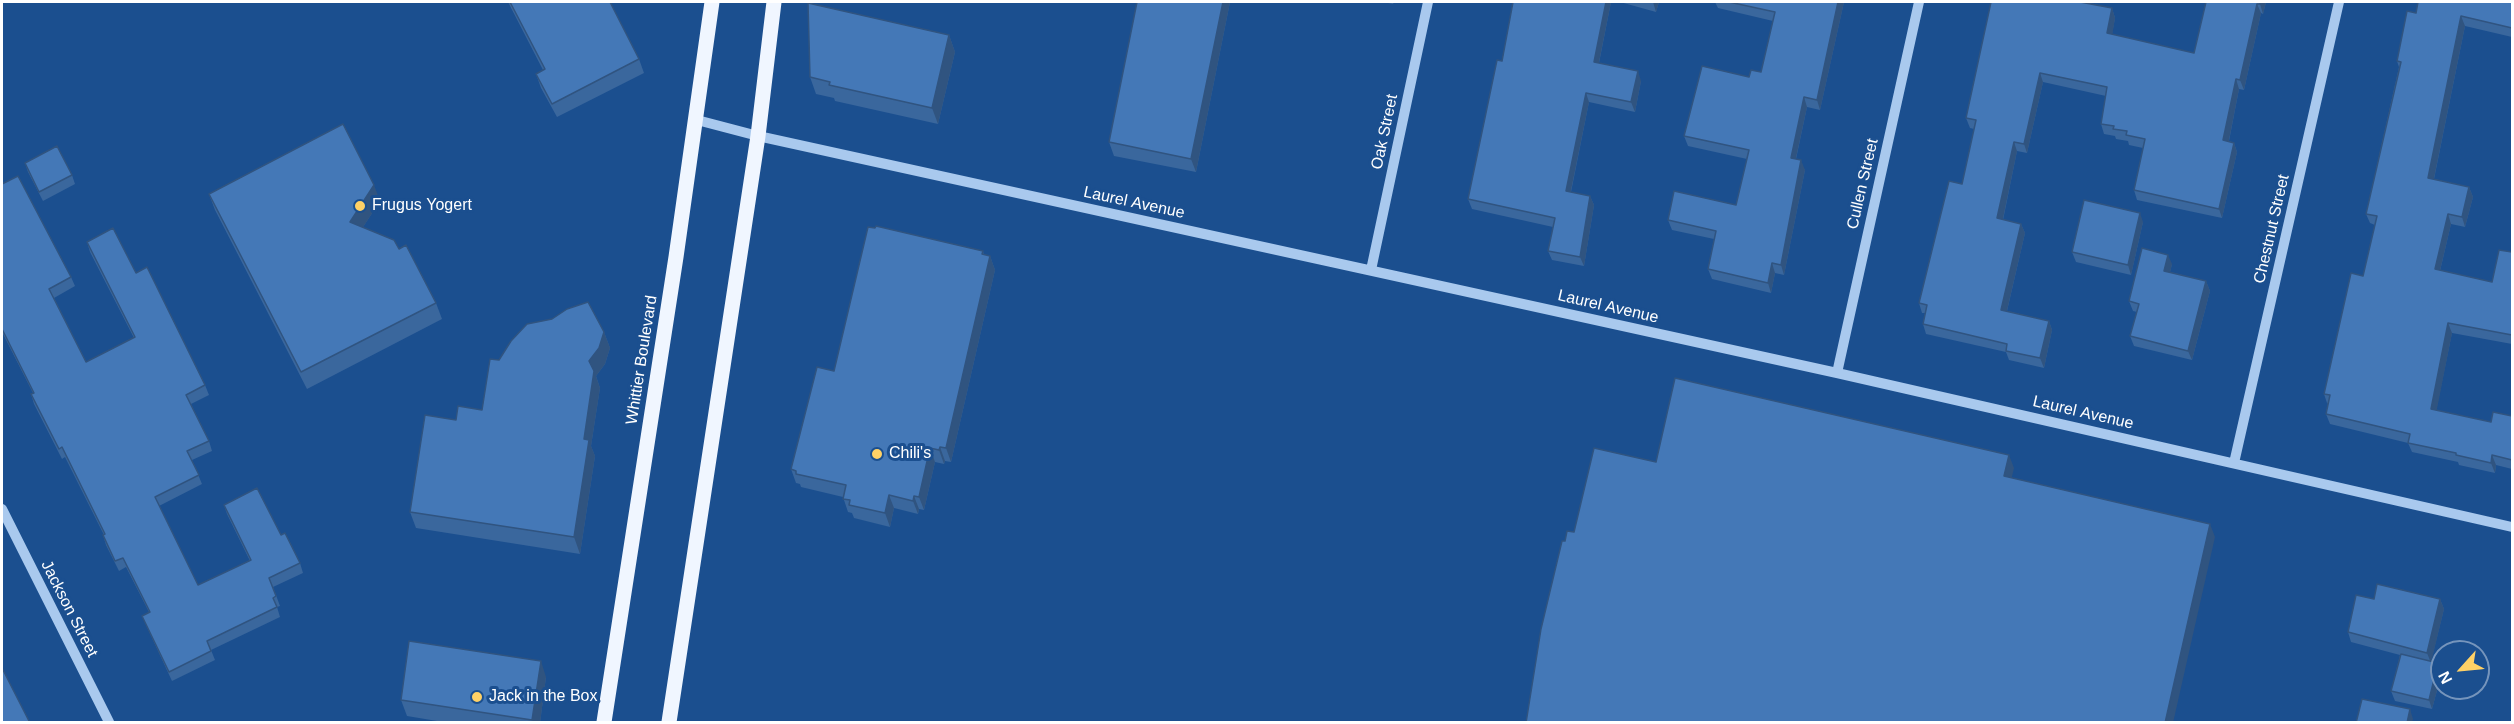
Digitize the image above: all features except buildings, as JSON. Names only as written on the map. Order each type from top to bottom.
[{"type":"main road","name":"Whittier Boulevard","points":[[603,723],[697,120],[712,2]]},
{"type":"main road","points":[[669,723],[758,136],[774,2]]},
{"type":"street","name":"Oak Street","points":[[1371,270],[1428,2]]},
{"type":"street","name":"Cullen Street","points":[[1837,373],[1919,2]]},
{"type":"street","name":"Chestnut Street","points":[[2234,463],[2338,2]]},
{"type":"street","name":"Laurel Avenue","points":[[697,120],[758,136],[1837,373],[2512,527]]},
{"type":"street","name":"Jackson Street","points":[[2,508],[109,723]]},
{"type":"place","name":"Frugus Yogert","points":[[360,206]]},
{"type":"place","name":"Chili's","points":[[877,454]]},
{"type":"place","name":"Jack in the Box","points":[[477,697]]}]
